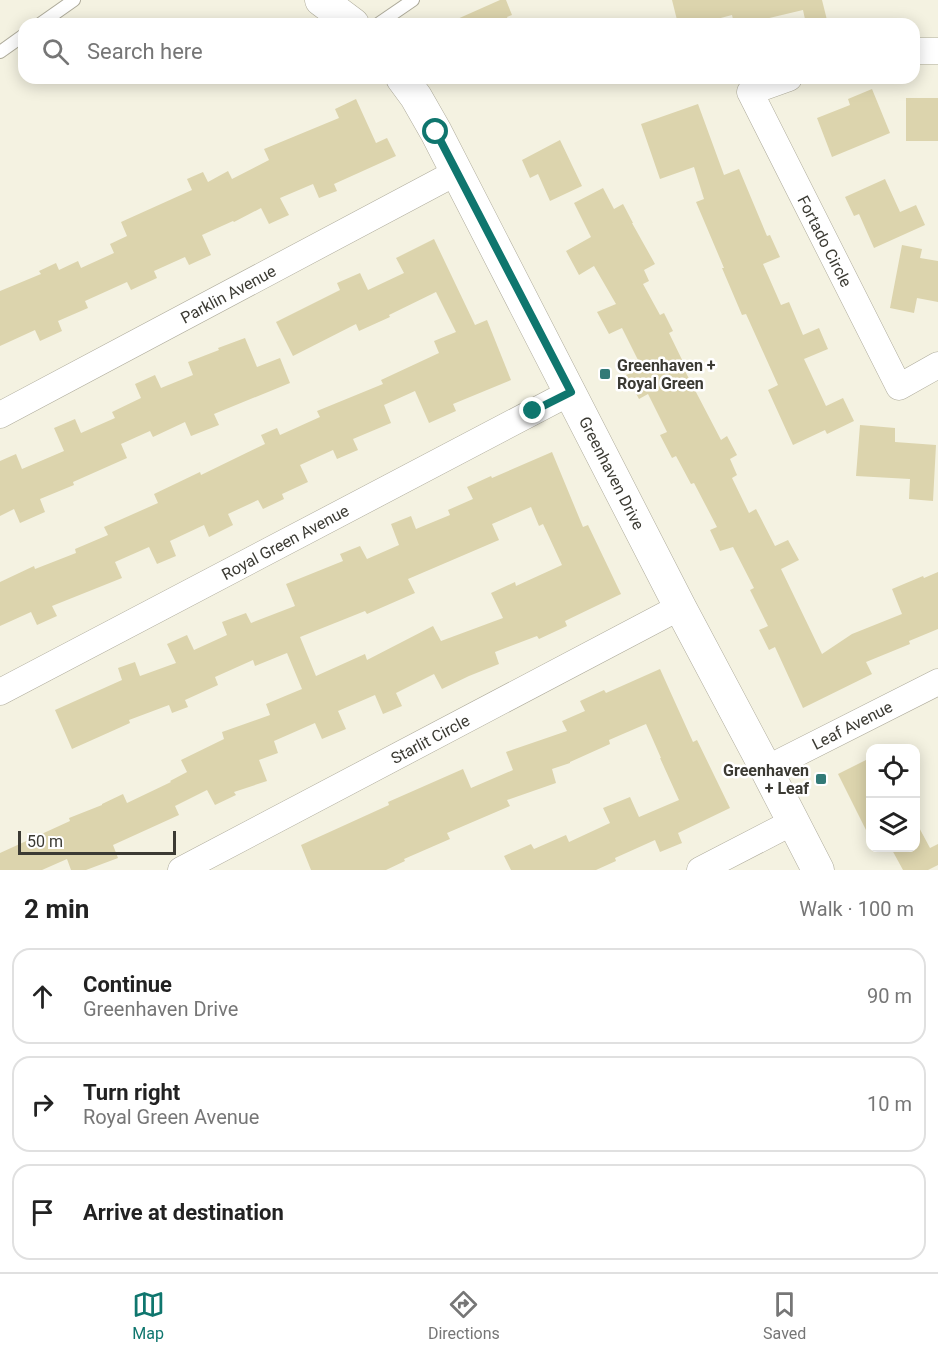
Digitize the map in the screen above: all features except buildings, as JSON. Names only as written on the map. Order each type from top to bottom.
[{"type":"street","points":[[321,0],[345,18]]},
{"type":"street","points":[[920,51],[938,51]]},
{"type":"street","name":"Greenhaven Drive","points":[[406,84],[426,114],[457,172],[818,870]]},
{"type":"street","name":"Fortado Circle","points":[[772,84],[750,92],[899,387],[938,365]]},
{"type":"street","name":"Parklin Avenue","points":[[0,415],[457,172]]},
{"type":"street","name":"Royal Green Avenue","points":[[0,692],[571,392]]},
{"type":"street","name":"Starlit Circle","points":[[180,870],[680,607]]},
{"type":"street","name":"Leaf Avenue","points":[[766,770],[938,682]]},
{"type":"street","points":[[700,870],[793,822]]},
{"type":"lane","points":[[48,18],[74,0]]},
{"type":"lane","points":[[387,18],[413,0]]},
{"type":"lane","points":[[0,51],[18,39]]},
{"type":"place","name":"Greenhaven + Royal Green","points":[[605,374]]},
{"type":"place","name":"Greenhaven + Leaf","points":[[821,779]]},
{"type":"route","points":[[436,132],[571,392],[533,411]]}]
